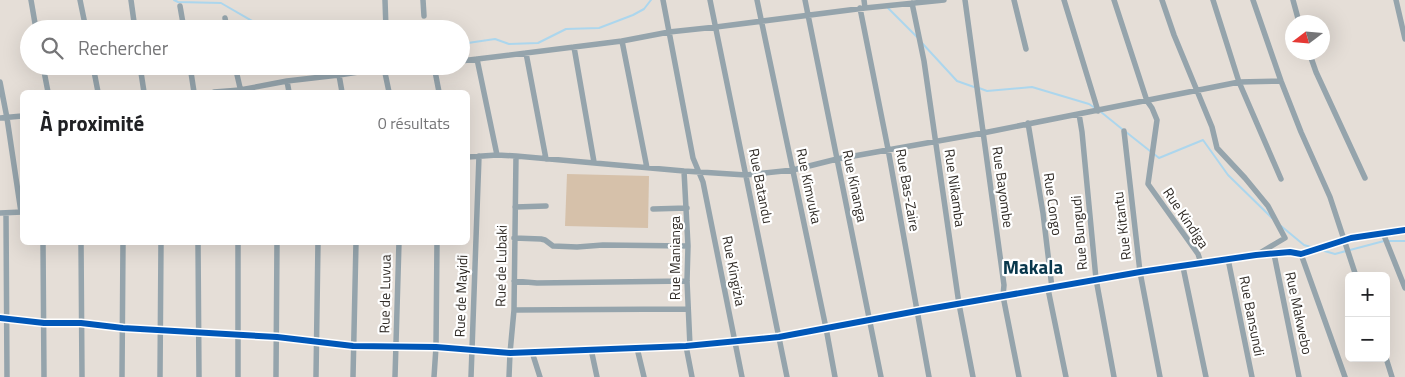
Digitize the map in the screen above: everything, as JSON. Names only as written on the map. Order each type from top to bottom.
[{"type":"street","points":[[31,0],[34,20]]},
{"type":"street","points":[[80,0],[84,20]]},
{"type":"street","points":[[130,0],[133,20]]},
{"type":"street","points":[[385,0],[386,20]]},
{"type":"street","points":[[423,0],[424,16]]},
{"type":"street","name":"Rue Kingizia","points":[[663,0],[693,158],[703,182],[742,377]]},
{"type":"street","name":"Rue Batandu","points":[[710,0],[787,377]]},
{"type":"street","name":"Rue Kimvuka","points":[[757,0],[760,22],[793,170],[835,377]]},
{"type":"street","name":"Rue Kinanga","points":[[805,0],[881,377]]},
{"type":"street","name":"Rue Bas-Zaire","points":[[864,0],[862,8],[929,377]]},
{"type":"street","points":[[470,60],[622,41],[669,32],[808,16],[898,2],[912,3],[944,0]]},
{"type":"street","name":"Rue Bayombe","points":[[965,0],[1004,285],[1003,296],[1019,377]]},
{"type":"street","points":[[1014,0],[1026,49]]},
{"type":"street","points":[[1064,0],[1098,111]]},
{"type":"street","name":"Rue Kindiga","points":[[1114,0],[1147,101],[1157,120],[1148,184],[1198,254],[1201,263]]},
{"type":"street","points":[[1162,0],[1174,35],[1212,127],[1217,148],[1268,206],[1285,238],[1256,255]]},
{"type":"street","points":[[1213,0],[1239,82],[1281,179]]},
{"type":"street","points":[[1253,0],[1281,81],[1330,197],[1355,272]]},
{"type":"street","points":[[1292,0],[1297,15]]},
{"type":"street","points":[[1396,0],[1405,39]]},
{"type":"street","name":"Rue Nikamba","points":[[912,3],[924,61],[959,304],[973,377]]},
{"type":"street","points":[[180,6],[182,20]]},
{"type":"street","points":[[622,41],[647,168]]},
{"type":"street","points":[[574,47],[594,162]]},
{"type":"street","points":[[526,53],[546,159]]},
{"type":"street","points":[[477,59],[497,155]]},
{"type":"street","points":[[1312,60],[1365,178]]},
{"type":"street","points":[[45,75],[48,90]]},
{"type":"street","points":[[95,75],[98,90]]},
{"type":"street","points":[[141,75],[144,90]]},
{"type":"street","points":[[191,75],[194,90]]},
{"type":"street","points":[[237,75],[240,90]]},
{"type":"street","points":[[244,90],[287,80],[339,75],[342,90]]},
{"type":"street","points":[[385,75],[389,90]]},
{"type":"street","points":[[436,75],[439,90]]},
{"type":"street","points":[[287,80],[289,90]]},
{"type":"street","points":[[470,157],[516,156],[746,175],[793,170],[837,159],[983,134],[1028,123],[1098,111],[1239,82],[1281,81]]},
{"type":"street","points":[[0,82],[20,199]]},
{"type":"street","name":"Rue Bungudi","points":[[1079,114],[1096,279],[1114,377]]},
{"type":"street","points":[[0,118],[20,116]]},
{"type":"street","name":"Rue Congo","points":[[1028,123],[1043,213],[1050,288],[1066,377]]},
{"type":"street","name":"Rue Kitantu","points":[[1124,131],[1140,272],[1160,377]]},
{"type":"street","name":"Rue de Mayidi","points":[[471,377],[479,156]]},
{"type":"street","name":"Rue de Lubaki","points":[[509,377],[514,310],[516,156]]},
{"type":"street","name":"Rue Manianga","points":[[684,171],[688,246],[688,346],[692,377]]},
{"type":"street","points":[[514,207],[546,206]]},
{"type":"street","points":[[653,209],[687,208]]},
{"type":"street","points":[[6,377],[3,318],[3,213],[20,212]]},
{"type":"street","points":[[3,318],[44,323],[81,323],[123,328],[277,338],[353,346],[436,347],[510,352],[688,346],[779,337],[917,310],[1140,272],[1256,255],[1290,252],[1301,254],[1345,240],[1405,230]]},
{"type":"street","points":[[1383,234],[1405,288]]},
{"type":"street","points":[[514,238],[541,239],[553,246],[688,246]]},
{"type":"street","points":[[43,245],[44,377]]},
{"type":"street","points":[[81,245],[82,377]]},
{"type":"street","points":[[122,377],[123,245]]},
{"type":"street","points":[[160,377],[161,245]]},
{"type":"street","points":[[198,245],[198,377]]},
{"type":"street","points":[[238,245],[238,377]]},
{"type":"street","points":[[276,377],[277,245]]},
{"type":"street","points":[[316,377],[318,245]]},
{"type":"street","points":[[353,377],[356,245]]},
{"type":"street","name":"Rue de Luvua","points":[[395,377],[399,245]]},
{"type":"street","points":[[434,377],[437,245]]},
{"type":"street","name":"Rue Makwebo","points":[[1274,254],[1299,377]]},
{"type":"street","points":[[1301,254],[1345,377]]},
{"type":"street","name":"Rue Bansundi","points":[[1228,259],[1252,377]]},
{"type":"street","points":[[1183,267],[1206,377]]},
{"type":"street","points":[[514,281],[537,283],[687,281]]},
{"type":"street","points":[[514,310],[688,308]]},
{"type":"street","points":[[637,348],[644,377]]},
{"type":"street","points":[[591,349],[597,377]]},
{"type":"street","points":[[532,352],[540,377]]},
{"type":"street","points":[[1387,362],[1392,377]]},
{"type":"shaded area","points":[[567,174],[649,176],[648,228],[565,226]]},
{"type":"waterway","points":[[174,0],[178,2],[221,3],[250,20]]},
{"type":"waterway","points":[[470,43],[495,39],[509,44],[538,43],[566,29],[599,28],[633,15],[644,9],[651,0]]},
{"type":"waterway","points":[[887,7],[917,37]]},
{"type":"waterway","points":[[922,43],[957,81],[974,87]]},
{"type":"waterway","points":[[979,88],[987,91],[1032,87],[1089,104],[1095,108]]},
{"type":"waterway","points":[[1101,112],[1122,129]]},
{"type":"waterway","points":[[1126,132],[1150,151]]},
{"type":"waterway","points":[[1154,154],[1159,158],[1203,140],[1228,175],[1272,218]]},
{"type":"waterway","points":[[1281,226],[1304,245],[1314,248]]},
{"type":"waterway","points":[[1350,250],[1384,241]]},
{"type":"waterway","points":[[1389,241],[1405,241]]},
{"type":"waterway","points":[[1321,250],[1335,254],[1346,251]]},
{"type":"cycle path","points":[[0,318],[44,323],[81,323],[123,328],[277,337],[353,346],[436,347],[510,353],[686,346],[779,337],[1140,272],[1256,255],[1290,252],[1301,254],[1351,238],[1405,230]]},
{"type":"district","name":"Makala","points":[[1033,267]]}]
